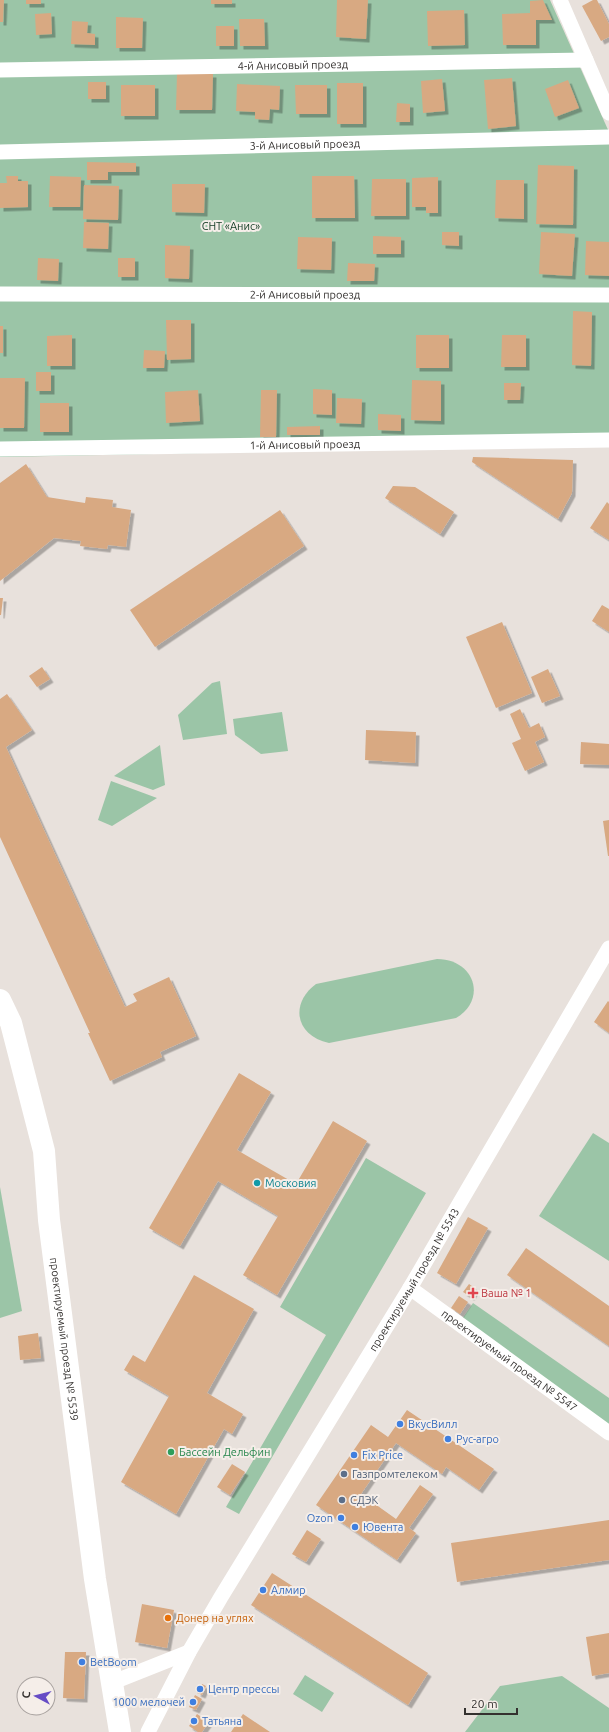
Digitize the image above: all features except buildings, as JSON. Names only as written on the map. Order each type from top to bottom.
[{"type":"street","points":[[560,0],[609,113]]},
{"type":"street","name":"4-й Анисовый проезд","points":[[0,70],[586,60]]},
{"type":"street","name":"3-й Анисовый проезд","points":[[0,152],[609,137]]},
{"type":"street","name":"2-й Анисовый проезд","points":[[0,294],[609,295]]},
{"type":"street","name":"1-й Анисовый проезд","points":[[0,449],[609,440]]},
{"type":"street","name":"проектируемый проезд № 5543","points":[[148,1732],[189,1652],[410,1288],[609,948]]},
{"type":"street","name":"проектируемый проезд № 5539","points":[[0,1000],[11,1023],[44,1151],[49,1220],[95,1579],[120,1732]]},
{"type":"street","name":"проектируемый проезд № 5547","points":[[410,1288],[609,1433]]},
{"type":"street","points":[[111,1683],[189,1652]]},
{"type":"green space","name":"СНТ «Анис»","points":[[0,0],[550,0],[609,132],[609,445],[0,457]]},
{"type":"green space","points":[[220,681],[227,734],[183,740],[178,715],[212,683]]},
{"type":"green space","points":[[282,712],[288,751],[261,754],[235,735],[233,719]]},
{"type":"green space","points":[[160,745],[165,785],[153,790],[114,776]]},
{"type":"green space","points":[[111,781],[157,798],[112,826],[98,820]]},
{"type":"green space","points":[[437,959],[450,961],[460,966],[468,973],[472,981],[474,991],[472,1001],[466,1010],[456,1018],[329,1043],[309,1034],[303,1027],[300,1018],[302,1001],[307,992],[316,984]]},
{"type":"green space","points":[[593,1133],[609,1143],[609,1261],[539,1216]]},
{"type":"green space","points":[[366,1158],[426,1193],[239,1514],[226,1507],[326,1335],[280,1307]]},
{"type":"green space","points":[[0,1187],[22,1311],[0,1318]]},
{"type":"green space","points":[[473,1303],[609,1398],[609,1425],[460,1322]]},
{"type":"green space","points":[[305,1675],[334,1693],[322,1712],[293,1694]]},
{"type":"green space","points":[[562,1676],[609,1708],[609,1732],[465,1732],[500,1686]]},
{"type":"place","name":"Московия","points":[[257,1183]]},
{"type":"place","name":"Ваша № 1","points":[[473,1293]]},
{"type":"place","name":"ВкусВилл","points":[[400,1424]]},
{"type":"place","name":"Рус-агро","points":[[448,1439]]},
{"type":"place","name":"Бассейн Дельфин","points":[[171,1452]]},
{"type":"place","name":"Fix Price","points":[[354,1455]]},
{"type":"place","name":"Газпромтелеком","points":[[344,1474]]},
{"type":"place","name":"СДЭК","points":[[342,1500]]},
{"type":"place","name":"Ozon","points":[[341,1518]]},
{"type":"place","name":"Ювента","points":[[355,1527]]},
{"type":"place","name":"Алмир","points":[[263,1590]]},
{"type":"place","name":"Донер на углях","points":[[168,1618]]},
{"type":"place","name":"BetBoom","points":[[82,1662]]},
{"type":"place","name":"Центр прессы","points":[[200,1689]]},
{"type":"place","name":"1000 мелочей","points":[[193,1702]]},
{"type":"place","name":"Татьяна","points":[[194,1721]]}]
